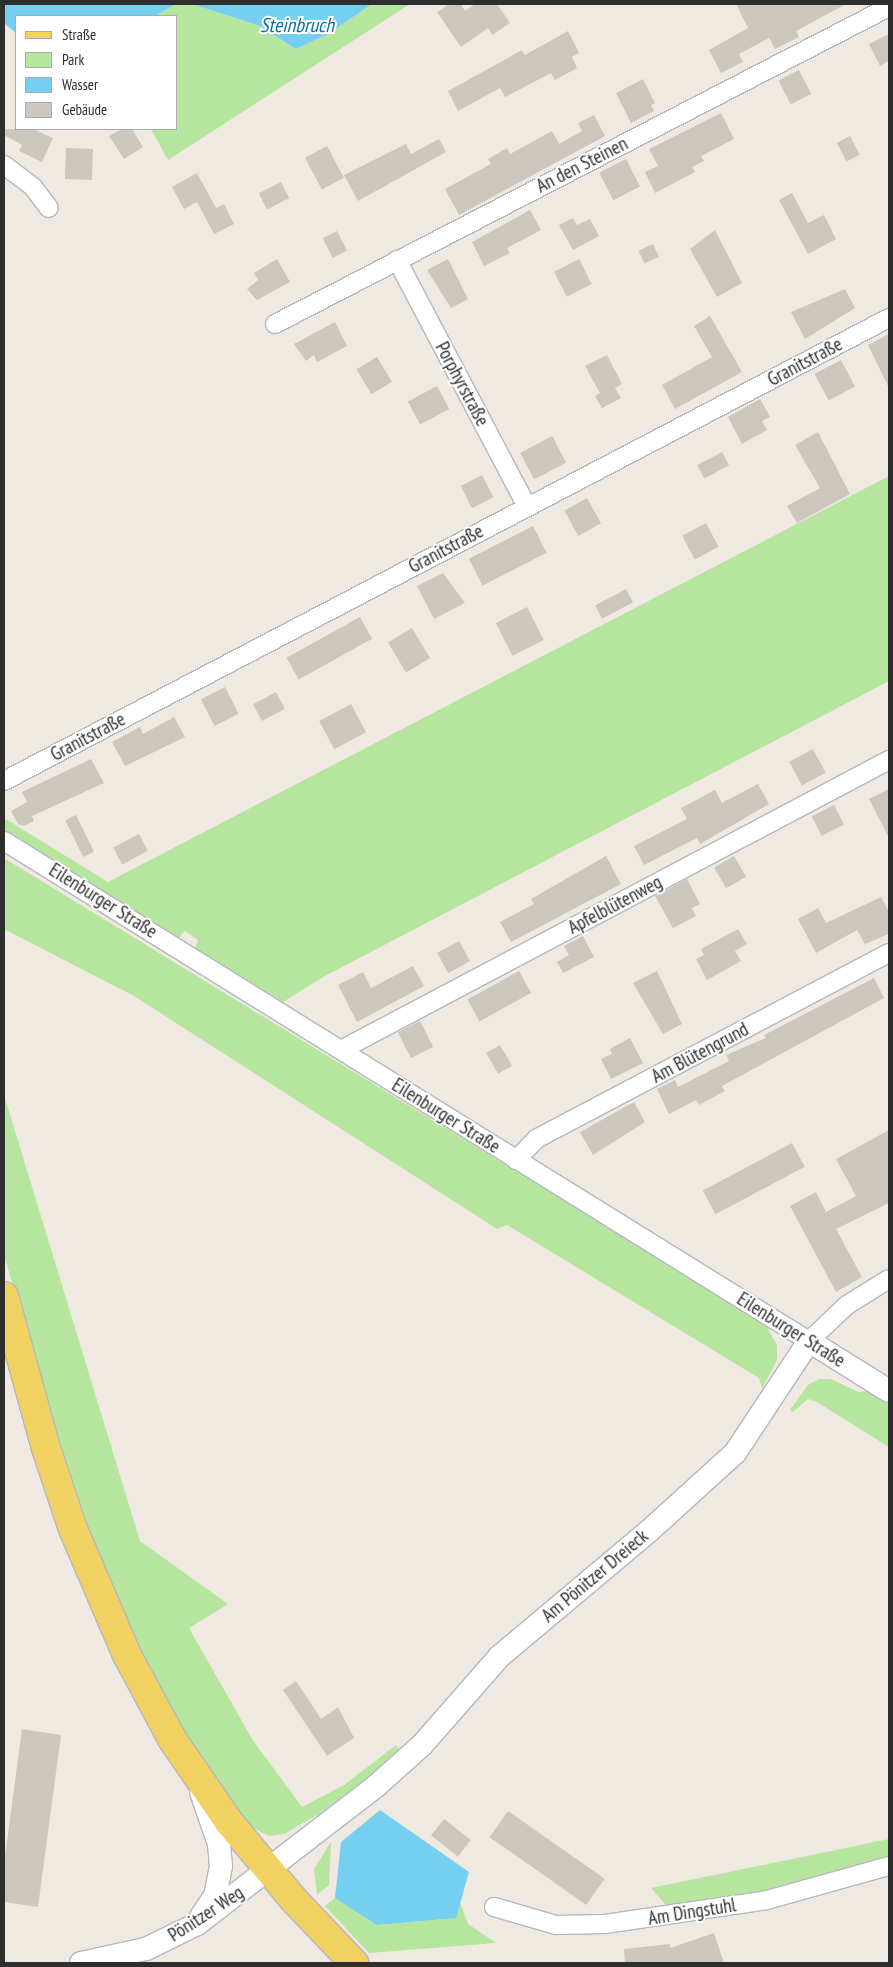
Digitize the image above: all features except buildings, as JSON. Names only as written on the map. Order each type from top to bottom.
[{"type":"main road","points":[[4,1296],[46,1448],[77,1538],[127,1655],[194,1772],[269,1870],[354,1963]]},
{"type":"street","name":"An den Steinen","points":[[274,324],[889,7]]},
{"type":"street","points":[[4,165],[33,187],[49,208]]},
{"type":"street","name":"Porphyrstraße","points":[[398,260],[527,507]]},
{"type":"street","name":"Granitstraße","points":[[4,781],[889,318]]},
{"type":"street","name":"Apfelblütenweg","points":[[341,1050],[889,760]]},
{"type":"street","name":"Eilenburger Straße","points":[[4,841],[889,1391]]},
{"type":"street","name":"Am Blütengrund","points":[[516,1160],[536,1139],[889,953]]},
{"type":"street","points":[[809,1341],[847,1305],[889,1279]]},
{"type":"street","name":"Am Pönitzer Dreieck","points":[[269,1870],[375,1787],[422,1745],[500,1656],[649,1531],[735,1453],[809,1341]]},
{"type":"street","points":[[194,1772],[219,1844],[222,1866],[215,1896],[197,1924]]},
{"type":"street","name":"Am Dingstuhl","points":[[494,1907],[556,1925],[605,1924],[767,1900],[889,1866]]},
{"type":"street","name":"Pönitzer Weg","points":[[81,1963],[146,1949],[197,1924],[269,1870]]},
{"type":"green space","points":[[176,4],[192,4],[260,26],[296,49],[328,34],[372,4],[410,4],[168,160],[152,130],[178,130],[178,15],[157,15]]},
{"type":"green space","points":[[889,476],[889,681],[323,977],[283,1002],[195,948],[198,940],[185,931],[179,938],[4,833],[4,818],[108,882]]},
{"type":"green space","points":[[4,858],[756,1318],[768,1329],[777,1345],[777,1360],[762,1389],[759,1378],[507,1225],[497,1229],[134,996],[4,929]]},
{"type":"green space","points":[[4,1095],[140,1541],[228,1604],[189,1628],[252,1739],[302,1807],[344,1785],[396,1745],[401,1752],[319,1814],[284,1834],[269,1836],[253,1828],[237,1812],[189,1740],[128,1629],[85,1530],[4,1255]]},
{"type":"green space","points":[[819,1379],[831,1379],[858,1392],[870,1391],[889,1403],[889,1447],[817,1402],[808,1399],[793,1412],[790,1410],[808,1385]]},
{"type":"green space","points":[[889,1839],[889,1858],[757,1894],[670,1910],[651,1888]]},
{"type":"green space","points":[[331,1842],[329,1885],[317,1895],[314,1869]]},
{"type":"green space","points":[[335,1898],[378,1925],[456,1918],[460,1902],[468,1924],[496,1943],[369,1953],[325,1906]]},
{"type":"water","points":[[4,4],[176,4],[157,15],[15,15],[15,32],[4,23]]},
{"type":"water","name":"Steinbruch","points":[[192,4],[372,4],[328,34],[296,49],[260,26]]},
{"type":"water","points":[[380,1810],[469,1872],[456,1918],[377,1925],[335,1898],[341,1842]]}]
